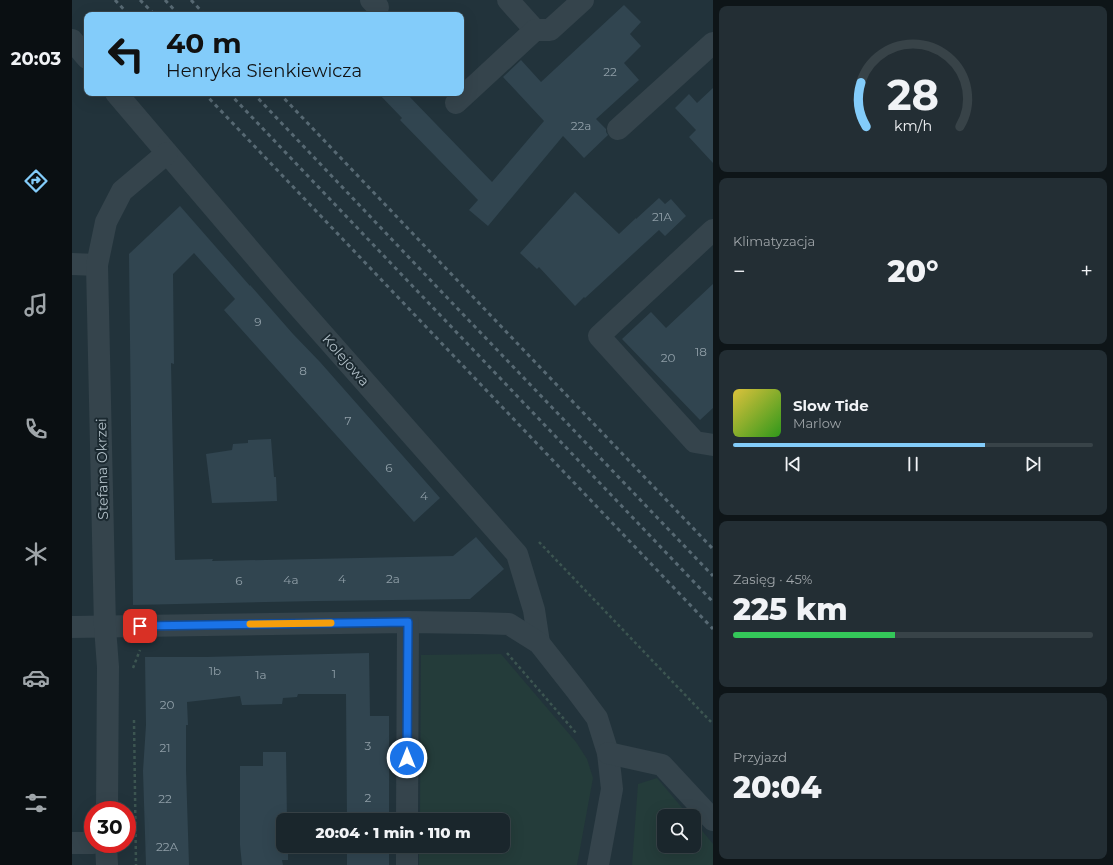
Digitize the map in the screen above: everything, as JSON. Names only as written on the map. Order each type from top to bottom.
[{"type":"street","points":[[508,0],[536,30]]},
{"type":"street","points":[[464,96],[536,30],[550,30],[583,0]]},
{"type":"street","points":[[72,40],[84,54]]},
{"type":"street","points":[[618,129],[713,43]]},
{"type":"street","name":"Kolejowa","points":[[119,96],[283,289],[517,554],[534,610],[539,643]]},
{"type":"street","points":[[456,103],[464,96]]},
{"type":"street","name":"Stefana Okrzei","points":[[107,801],[108,667],[105,627],[97,265],[106,222],[122,191],[167,154]]},
{"type":"street","points":[[712,443],[695,442],[598,336],[713,230]]},
{"type":"street","points":[[72,264],[97,265]]},
{"type":"street","points":[[407,813],[408,622]]},
{"type":"street","points":[[72,627],[408,622],[509,624],[539,643],[597,718],[608,753],[612,789],[598,865]]},
{"type":"street","points":[[608,753],[662,765],[713,820]]},
{"type":"street","points":[[72,843],[84,843]]},
{"type":"street","points":[[106,853],[107,865]]},
{"type":"street","points":[[407,853],[407,865]]},
{"type":"path","points":[[535,538],[713,724]]},
{"type":"path","points":[[134,716],[136,865]]},
{"type":"green space","points":[[501,654],[576,742],[587,759],[593,778],[577,865],[419,865],[419,853],[510,853],[510,813],[420,813],[421,655]]},
{"type":"green space","points":[[657,778],[683,809],[657,809],[657,853],[701,853],[701,829],[713,844],[713,865],[632,865],[638,784]]},
{"type":"building","points":[[624,5],[641,22],[630,34],[641,46],[624,63],[639,80],[596,119],[606,129],[608,135],[584,158],[563,136],[488,226],[469,210],[478,200],[400,120],[402,118],[381,96],[409,96],[492,182],[544,121],[503,77],[521,60],[541,82]]},
{"type":"building","points":[[713,88],[713,163],[689,137],[696,130],[675,108],[689,94],[697,103]]},
{"type":"building","points":[[575,192],[619,234],[659,198],[665,204],[671,199],[686,216],[665,236],[659,230],[575,306],[539,267],[537,269],[520,253]]},
{"type":"building","points":[[180,206],[440,498],[414,522],[224,310],[235,299],[194,253],[173,274],[174,364],[171,363],[175,560],[213,559],[212,561],[453,556],[476,537],[504,569],[470,599],[133,605],[129,254]]},
{"type":"building","points":[[713,284],[713,408],[700,420],[622,339],[651,312],[666,328]]},
{"type":"building","points":[[271,439],[274,477],[276,477],[277,501],[212,503],[206,454],[232,450],[233,444],[248,443],[248,440]]},
{"type":"building","points":[[369,653],[370,716],[389,716],[389,813],[347,813],[346,694],[298,694],[297,697],[283,698],[282,704],[242,705],[240,696],[187,702],[188,725],[186,725],[186,770],[189,865],[146,865],[143,771],[146,725],[145,657]]},
{"type":"building","points":[[263,752],[286,752],[287,813],[276,813],[276,853],[288,853],[288,860],[282,860],[283,865],[242,865],[240,845],[240,766],[263,766]]},
{"type":"building","points":[[347,853],[389,853],[389,865],[347,865]]},
{"type":"railway","points":[[115,0],[126,12]]},
{"type":"railway","points":[[140,0],[152,12]]},
{"type":"railway","points":[[165,0],[176,12]]},
{"type":"railway","points":[[191,0],[202,12]]},
{"type":"railway","points":[[207,96],[713,629]]},
{"type":"railway","points":[[232,96],[713,602]]},
{"type":"railway","points":[[256,96],[713,576]]},
{"type":"railway","points":[[282,96],[713,549]]},
{"type":"slow traffic","points":[[250,624],[331,623]]},
{"type":"route","points":[[140,626],[408,622],[407,758]]}]
